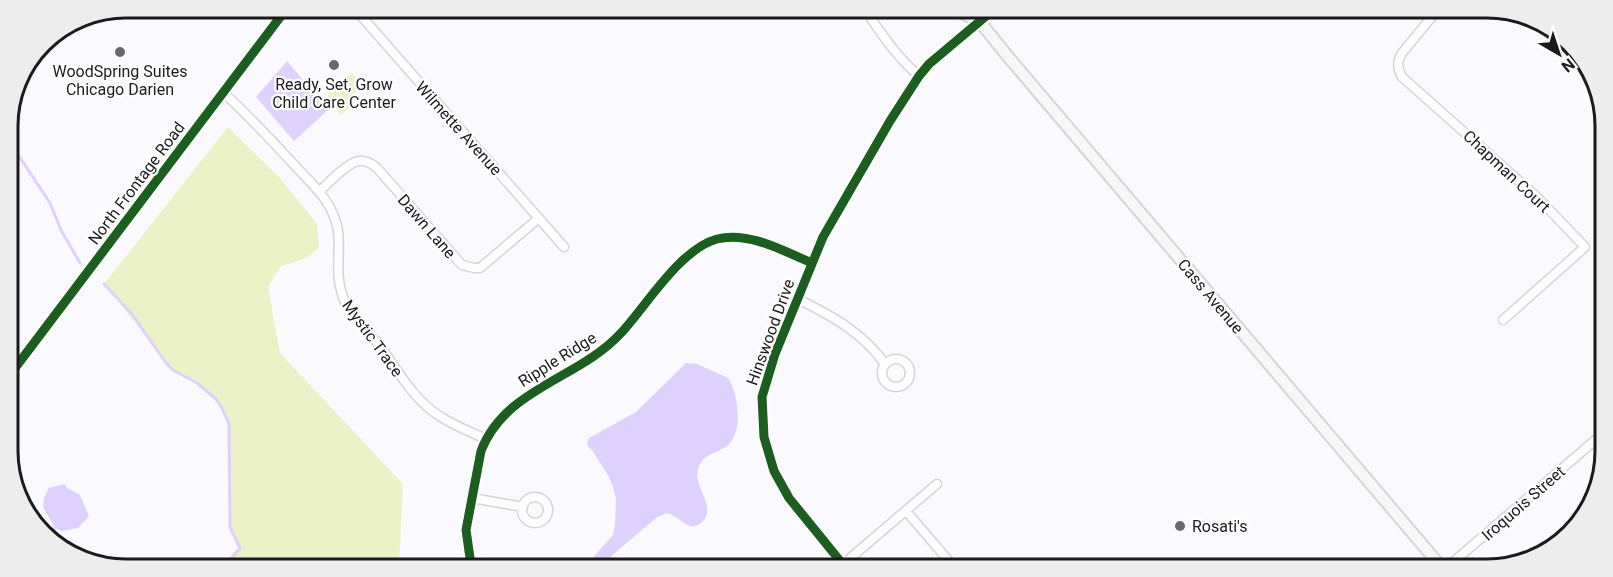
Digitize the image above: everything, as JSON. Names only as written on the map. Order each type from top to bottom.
[{"type":"main road","name":"Cass Avenue","points":[[972,18],[980,22]]},
{"type":"main road","name":"Cass Avenue","points":[[978,18],[1022,74],[1435,559]]},
{"type":"street","name":"North Frontage Road","points":[[18,364],[280,18]]},
{"type":"street","name":"Wilmette Avenue","points":[[363,18],[564,247]]},
{"type":"street","points":[[871,18],[892,49],[919,76],[929,64],[984,18]]},
{"type":"street","name":"Chapman Court","points":[[1431,18],[1398,59],[1397,65],[1402,77],[1537,197],[1585,246],[1503,320]]},
{"type":"street","name":"Hinswood Drive","points":[[837,559],[789,498],[774,471],[764,437],[762,397],[812,263],[832,220],[890,120],[919,76]]},
{"type":"street","name":"Mystic Trace","points":[[224,93],[253,119],[319,192],[331,209],[339,231],[339,281],[347,307],[423,403],[441,417],[486,439]]},
{"type":"street","name":"Dawn Lane","points":[[319,192],[357,161],[370,162],[462,265],[474,268],[480,268],[538,218]]},
{"type":"street","name":"Ripple Ridge","points":[[470,559],[466,530],[481,451],[486,439],[504,415],[520,400],[587,361],[612,342],[682,261],[699,246],[717,239],[741,237],[763,243],[812,263]]},
{"type":"street","points":[[798,299],[841,322],[876,351],[885,364]]},
{"type":"street","name":"Iroquois Street","points":[[1456,559],[1595,440]]},
{"type":"street","points":[[851,559],[938,484]]},
{"type":"street","points":[[472,498],[523,507]]},
{"type":"street","points":[[906,511],[947,559]]},
{"type":"green space","points":[[352,73],[363,86],[348,99],[353,105],[341,115],[327,99],[330,91]]},
{"type":"green space","points":[[228,127],[279,177],[317,224],[319,248],[308,257],[280,267],[268,287],[280,353],[403,484],[399,559],[231,559],[240,548],[230,527],[229,423],[215,398],[166,363],[104,284]]},
{"type":"shaded area","points":[[287,61],[328,110],[294,141],[256,97]]},
{"type":"shaded area","points":[[686,363],[697,364],[728,378],[738,412],[736,431],[729,444],[704,459],[698,469],[698,482],[707,510],[702,522],[693,526],[689,525],[666,513],[656,518],[608,559],[591,559],[613,535],[616,499],[609,477],[587,442],[589,438],[636,412]]},
{"type":"shaded area","points":[[65,484],[67,488],[80,495],[89,516],[78,528],[62,531],[55,528],[43,507],[49,488]]},
{"type":"waterway","points":[[18,155],[50,203],[61,230],[80,263]]},
{"type":"waterway","points":[[104,284],[132,314],[166,363],[173,370],[197,383],[215,398],[222,408],[229,424],[230,527],[240,548],[231,559]]},
{"type":"cycle path","points":[[18,364],[279,18]]},
{"type":"cycle path","points":[[839,559],[789,498],[774,471],[764,437],[762,397],[775,354],[823,237],[890,121],[929,64],[984,18]]},
{"type":"cycle path","points":[[470,559],[466,530],[481,451],[492,430],[507,412],[525,398],[604,349],[621,333],[677,266],[703,245],[717,239],[741,238],[778,248],[812,263]]},
{"type":"place","name":"WoodSpring Suites Chicago Darien","points":[[120,52]]},
{"type":"place","name":"Ready, Set, Grow Child Care Center","points":[[334,65]]},
{"type":"place","name":"Rosati's","points":[[1180,526]]}]
